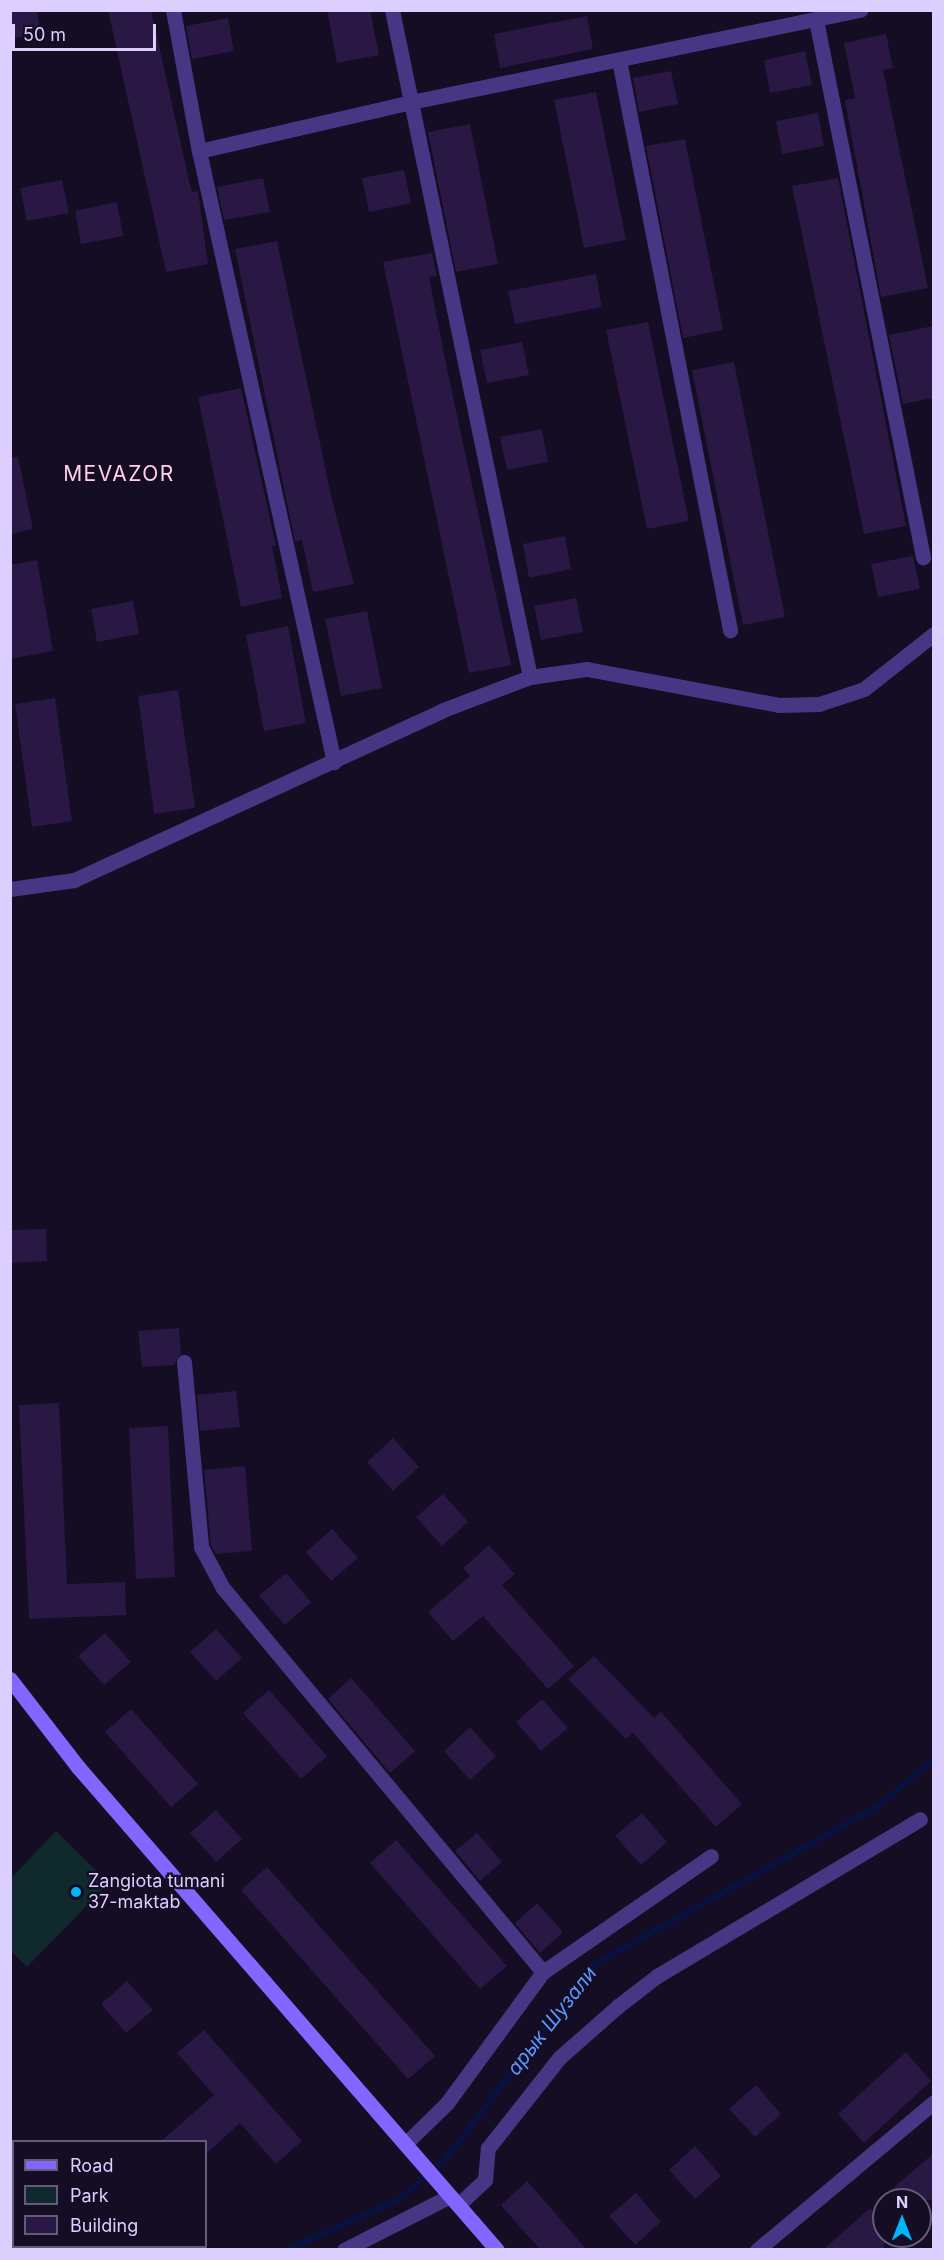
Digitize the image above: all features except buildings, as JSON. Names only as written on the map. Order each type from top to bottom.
[{"type":"main road","points":[[10,1679],[78,1767],[497,2250]]},
{"type":"street","points":[[173,10],[199,151],[334,762]]},
{"type":"street","points":[[392,10],[530,676]]},
{"type":"street","points":[[199,151],[411,102],[861,10]]},
{"type":"street","points":[[816,20],[923,557]]},
{"type":"street","points":[[619,60],[730,630]]},
{"type":"street","points":[[10,889],[74,880],[443,710],[530,676],[587,669],[779,705],[819,704],[864,689],[933,634]]},
{"type":"street","points":[[184,1362],[201,1547],[223,1588],[543,1972]]},
{"type":"street","points":[[344,2250],[485,2180],[488,2148],[559,2058],[618,2006],[657,1976],[920,1819]]},
{"type":"street","points":[[405,2144],[447,2103],[543,1972],[711,1856]]},
{"type":"street","points":[[757,2250],[933,2102]]},
{"type":"green space","points":[[56,1831],[109,1883],[27,1967],[11,1951],[11,1878]]},
{"type":"waterway","name":"арык Шузали","points":[[286,2250],[398,2200],[445,2160],[593,1965],[879,1806],[934,1758]]},
{"type":"place","name":"Zangiota tumani 37-maktab","points":[[76,1892]]},
{"type":"district","name":"MEVAZOR","points":[[119,474]]}]
